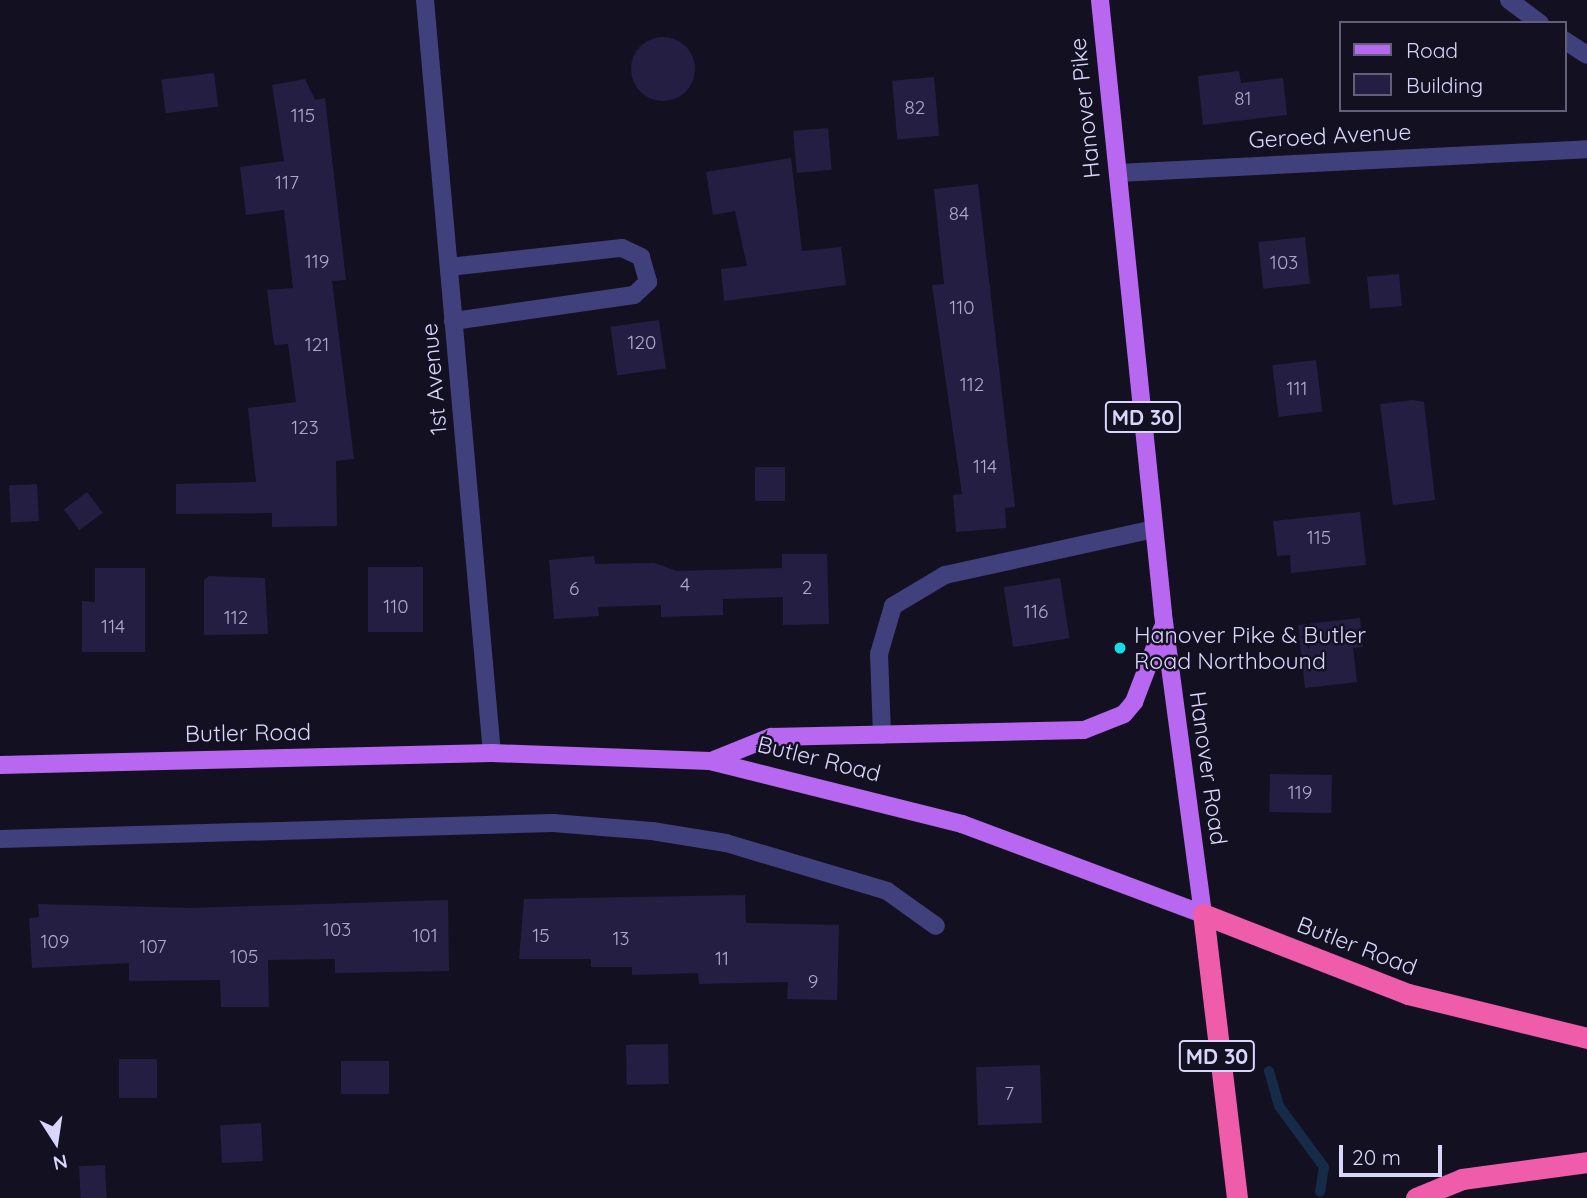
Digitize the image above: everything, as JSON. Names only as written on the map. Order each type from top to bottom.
[{"type":"highway","name":"Butler Road","points":[[1203,914],[1408,994],[1587,1038]]},
{"type":"highway","name":"MD 30","points":[[1203,914],[1237,1198]]},
{"type":"highway","points":[[1416,1198],[1462,1179],[1587,1162]]},
{"type":"main road","name":"Hanover Pike","points":[[1100,0],[1122,211]]},
{"type":"main road","name":"Hanover Road","points":[[1122,211],[1164,623],[1203,914]]},
{"type":"main road","points":[[710,761],[771,737],[1084,730],[1106,723],[1135,702],[1164,623]]},
{"type":"main road","name":"Butler Road","points":[[0,765],[492,753],[710,761],[962,824],[1203,914]]},
{"type":"street","name":"1st Avenue","points":[[425,0],[492,753]]},
{"type":"street","points":[[1509,0],[1537,21]]},
{"type":"street","points":[[1566,41],[1587,55]]},
{"type":"street","name":"Geroed Avenue","points":[[1118,173],[1587,149]]},
{"type":"street","points":[[449,267],[622,248],[641,257],[648,282],[634,295],[453,321]]},
{"type":"street","points":[[882,735],[879,654],[892,606],[945,575],[1154,529]]},
{"type":"street","points":[[0,839],[553,823],[652,831],[726,843],[887,891],[936,926]]},
{"type":"building","points":[[663,37],[675,39],[686,46],[693,57],[693,81],[686,92],[675,99],[663,101],[651,99],[640,92],[633,81],[631,69],[633,57],[640,46],[651,39]]},
{"type":"building","points":[[1239,71],[1241,83],[1283,78],[1287,115],[1203,125],[1198,76]]},
{"type":"building","points":[[214,73],[218,107],[166,113],[161,79]]},
{"type":"building","points":[[934,77],[939,136],[897,139],[892,81]]},
{"type":"building","points":[[305,79],[315,100],[325,98],[346,280],[332,281],[354,459],[336,461],[337,526],[272,527],[272,513],[176,514],[176,484],[256,482],[248,408],[296,402],[288,344],[274,345],[267,290],[293,288],[284,210],[246,215],[240,167],[284,161],[272,85]]},
{"type":"building","points":[[828,128],[832,170],[797,173],[793,131]]},
{"type":"building","points":[[791,158],[802,251],[841,247],[846,285],[724,301],[721,269],[747,266],[735,211],[713,215],[706,172]]},
{"type":"building","points":[[978,184],[1015,507],[1005,508],[1006,528],[956,532],[953,495],[962,494],[932,285],[944,284],[934,189]]},
{"type":"building","points":[[1305,237],[1310,284],[1263,289],[1258,242]]},
{"type":"building","points":[[1399,274],[1402,306],[1370,309],[1367,277]]},
{"type":"building","points":[[659,320],[666,369],[617,375],[610,327]]},
{"type":"building","points":[[1316,360],[1322,412],[1279,417],[1272,365]]},
{"type":"building","points":[[1413,400],[1424,402],[1435,500],[1393,505],[1380,404]]},
{"type":"building","points":[[755,467],[785,467],[785,501],[755,501]]},
{"type":"building","points":[[37,484],[39,521],[11,522],[9,485]]},
{"type":"building","points":[[87,492],[103,513],[79,530],[64,509]]},
{"type":"building","points":[[1360,512],[1366,565],[1291,573],[1290,555],[1277,556],[1273,521]]},
{"type":"building","points":[[782,554],[827,554],[829,624],[783,625],[783,597],[723,599],[723,615],[661,617],[661,605],[598,607],[599,616],[554,619],[549,560],[594,556],[595,564],[654,563],[677,571],[782,568]]},
{"type":"building","points":[[368,567],[423,567],[423,632],[368,632]]},
{"type":"building","points":[[95,568],[145,568],[145,652],[82,652],[82,601],[95,602]]},
{"type":"building","points":[[209,576],[265,578],[268,634],[204,635],[204,580]]},
{"type":"building","points":[[1060,578],[1070,638],[1013,647],[1004,587]]},
{"type":"building","points":[[1360,618],[1363,647],[1353,648],[1357,682],[1305,688],[1298,625]]},
{"type":"building","points":[[1270,774],[1332,775],[1331,813],[1269,812]]},
{"type":"building","points":[[745,895],[746,923],[839,925],[837,1000],[787,999],[788,982],[699,984],[698,973],[632,975],[632,967],[591,967],[591,959],[519,959],[524,899]]},
{"type":"building","points":[[448,900],[449,971],[335,973],[335,959],[268,960],[269,1007],[221,1007],[220,980],[129,981],[129,963],[32,968],[29,918],[39,917],[38,904],[190,908]]},
{"type":"building","points":[[668,1044],[669,1084],[627,1085],[626,1045]]},
{"type":"building","points":[[119,1059],[157,1059],[157,1098],[119,1098]]},
{"type":"building","points":[[341,1061],[389,1061],[389,1094],[341,1094]]},
{"type":"building","points":[[1040,1065],[1042,1123],[978,1125],[976,1067]]},
{"type":"building","points":[[261,1123],[263,1161],[222,1163],[220,1125]]},
{"type":"building","points":[[105,1165],[107,1198],[81,1198],[79,1166]]},
{"type":"waterway","points":[[1269,1071],[1279,1106],[1324,1167],[1320,1192]]},
{"type":"place","name":"Hanover Pike & Butler Road Northbound","points":[[1120,648]]}]
